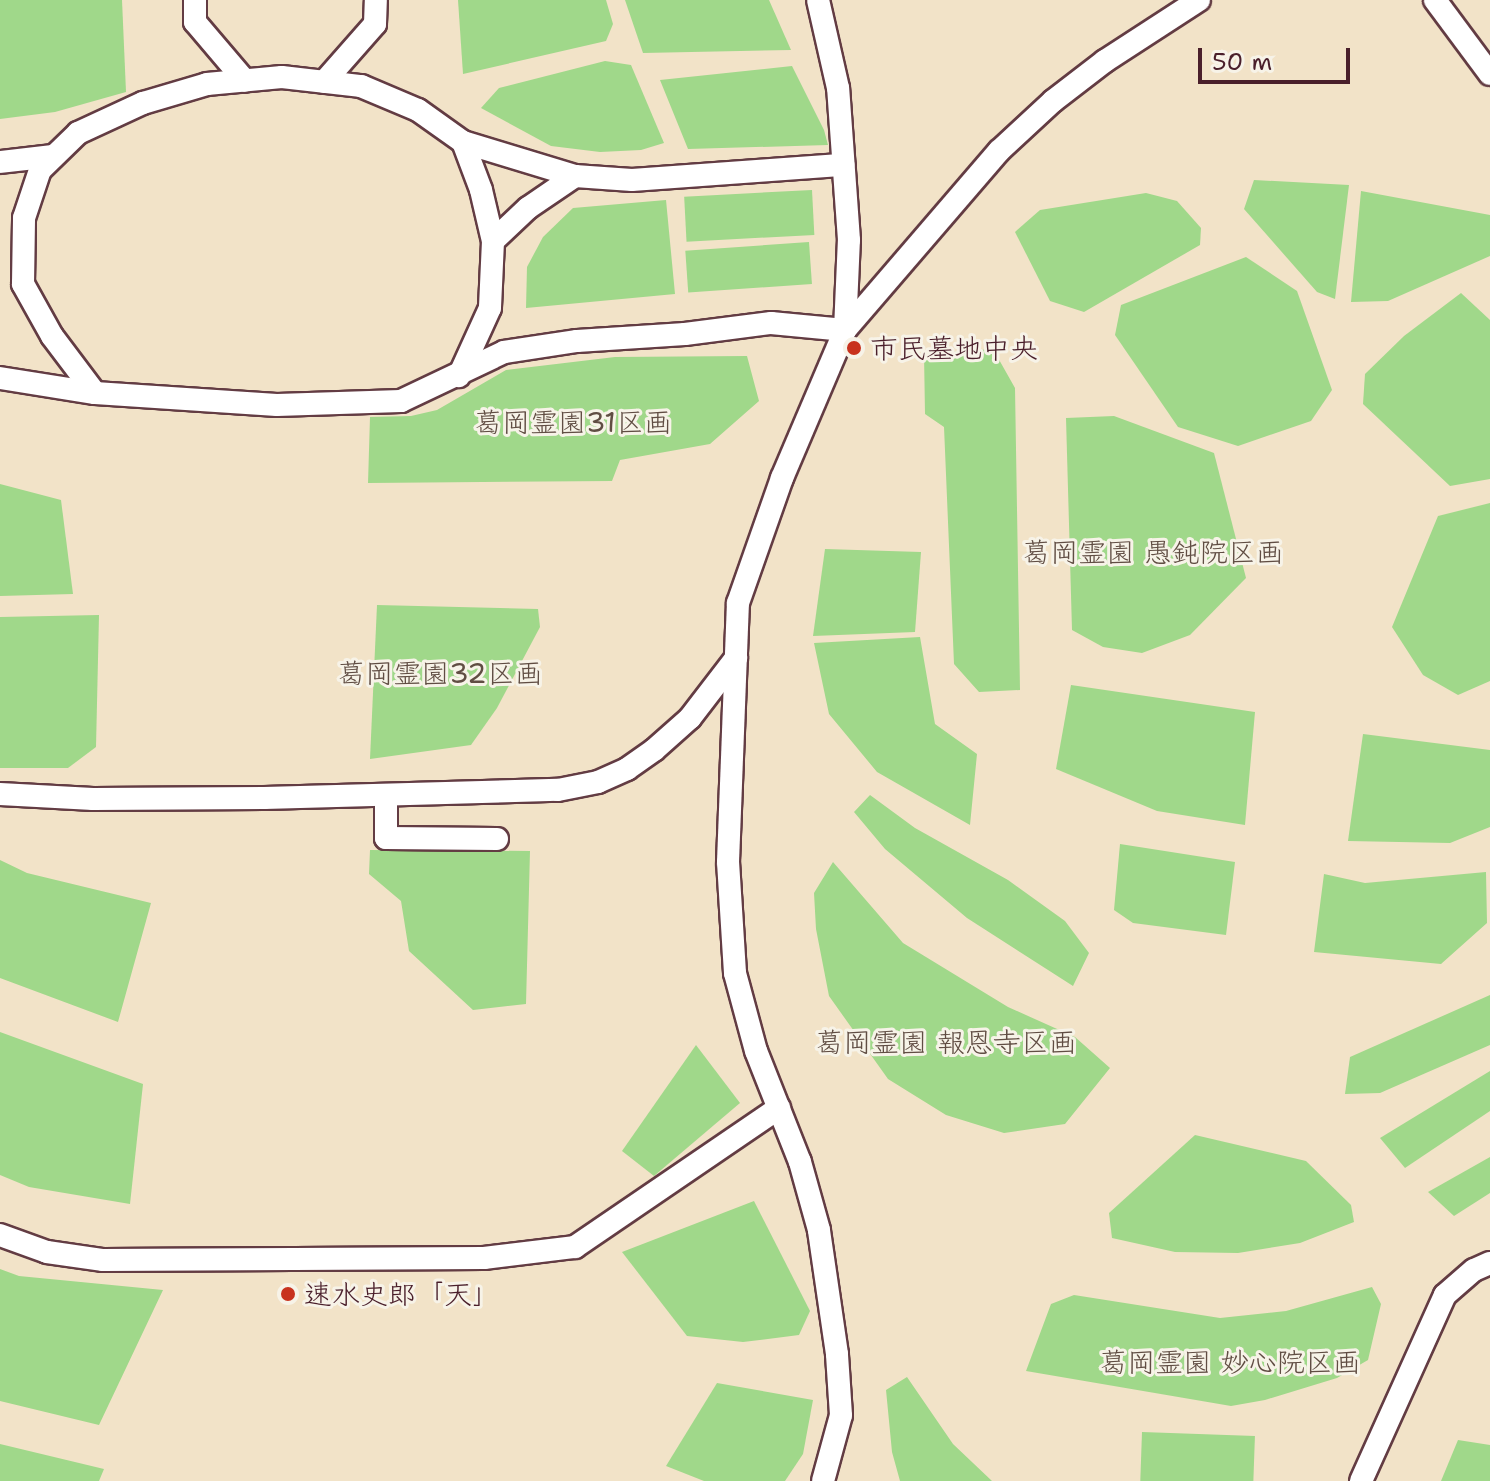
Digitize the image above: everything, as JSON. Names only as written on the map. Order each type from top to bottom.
[{"type":"street","points":[[195,0],[195,22],[245,81]]},
{"type":"street","points":[[324,82],[375,24],[376,0]]},
{"type":"street","points":[[818,0],[838,88],[849,240],[845,330]]},
{"type":"street","points":[[823,1481],[841,1415],[837,1354],[819,1230],[800,1162],[756,1051],[735,973],[728,862],[738,603],[782,478],[845,330],[999,151],[1053,101],[1095,69],[1199,0]]},
{"type":"street","points":[[1435,0],[1490,74]]},
{"type":"street","points":[[95,393],[52,336],[23,284],[24,218],[40,170],[53,156],[78,133],[143,103],[207,84],[282,77],[361,86],[418,110],[463,142],[575,176],[632,180],[843,165]]},
{"type":"street","points":[[459,376],[490,308],[493,241],[481,190],[463,142]]},
{"type":"street","points":[[0,162],[53,156]]},
{"type":"street","points":[[493,241],[528,208],[575,176]]},
{"type":"street","points":[[0,378],[95,393],[277,405],[401,401],[504,352],[577,341],[685,334],[771,323],[845,330]]},
{"type":"street","points":[[0,794],[93,799],[386,797],[516,794],[598,782],[627,769],[690,718],[736,658]]},
{"type":"street","points":[[386,797],[386,838],[497,839]]},
{"type":"street","points":[[0,1235],[47,1252],[103,1260],[484,1258],[575,1247],[779,1108]]},
{"type":"street","points":[[1361,1481],[1445,1295],[1474,1270],[1490,1263]]},
{"type":"green space","points":[[0,0],[122,0],[126,92],[55,112],[0,119]]},
{"type":"green space","points":[[458,0],[606,0],[613,24],[606,41],[463,74]]},
{"type":"green space","points":[[625,0],[769,0],[791,50],[643,53]]},
{"type":"green space","points":[[605,61],[631,65],[664,143],[641,150],[600,152],[551,146],[481,108],[499,88]]},
{"type":"green space","points":[[792,66],[824,130],[828,145],[688,149],[660,80]]},
{"type":"green space","points":[[1254,180],[1349,185],[1335,299],[1317,292],[1244,209]]},
{"type":"green space","points":[[812,190],[814,235],[687,242],[684,197]]},
{"type":"green space","points":[[1361,191],[1490,215],[1490,256],[1388,301],[1351,302]]},
{"type":"green space","points":[[1146,193],[1177,201],[1201,228],[1200,245],[1084,312],[1050,301],[1015,232],[1040,210]]},
{"type":"green space","points":[[666,200],[675,294],[526,308],[527,267],[543,237],[573,208]]},
{"type":"green space","points":[[809,242],[812,284],[688,293],[685,251]]},
{"type":"green space","points":[[1246,257],[1297,291],[1332,390],[1311,421],[1238,446],[1178,427],[1115,335],[1121,305]]},
{"type":"green space","points":[[1461,293],[1490,320],[1490,479],[1450,486],[1363,404],[1365,374],[1404,336]]},
{"type":"green space","points":[[993,349],[1015,388],[1020,690],[979,692],[954,664],[944,427],[925,414],[924,354]]},
{"type":"green space","name":"葛岡霊園31区画","points":[[747,356],[759,401],[710,444],[620,460],[612,481],[368,483],[370,417],[411,416],[437,410],[506,370],[615,357]]},
{"type":"green space","name":"葛岡霊園 愚鈍院区画","points":[[1114,416],[1214,453],[1246,578],[1190,635],[1142,653],[1103,647],[1072,630],[1066,418]]},
{"type":"green space","points":[[0,484],[61,500],[73,594],[0,596]]},
{"type":"green space","points":[[1490,503],[1490,681],[1458,695],[1423,675],[1392,627],[1438,516]]},
{"type":"green space","points":[[825,549],[921,552],[915,632],[813,636]]},
{"type":"green space","name":"葛岡霊園32区画","points":[[377,605],[538,609],[540,627],[497,708],[471,745],[370,759]]},
{"type":"green space","points":[[99,615],[96,747],[68,768],[0,768],[0,617]]},
{"type":"green space","points":[[920,637],[935,724],[977,754],[970,825],[877,772],[829,714],[814,643]]},
{"type":"green space","points":[[1071,685],[1255,712],[1245,825],[1157,811],[1056,769]]},
{"type":"green space","points":[[1363,734],[1490,750],[1490,827],[1450,843],[1348,841]]},
{"type":"green space","name":"葛岡霊園 報恩寺区画","points":[[870,795],[915,828],[1008,880],[1065,921],[1089,953],[1073,986],[967,918],[885,849],[854,812]]},
{"type":"green space","points":[[1120,844],[1235,862],[1226,935],[1133,923],[1114,910]]},
{"type":"green space","points":[[370,850],[530,851],[526,1004],[473,1010],[409,951],[401,901],[369,874]]},
{"type":"green space","points":[[0,860],[27,873],[151,903],[118,1022],[0,978]]},
{"type":"green space","name":"葛岡霊園 報恩寺区画","points":[[833,862],[903,943],[1008,1007],[1075,1037],[1110,1068],[1065,1124],[1004,1133],[946,1115],[888,1079],[829,996],[816,929],[814,893]]},
{"type":"green space","points":[[1486,872],[1487,923],[1441,964],[1314,952],[1324,874],[1365,883]]},
{"type":"green space","points":[[1490,995],[1490,1045],[1380,1093],[1345,1094],[1350,1057]]},
{"type":"green space","points":[[0,1032],[143,1084],[130,1204],[29,1187],[0,1175]]},
{"type":"green space","points":[[696,1045],[740,1103],[654,1176],[622,1151]]},
{"type":"green space","points":[[1490,1071],[1490,1111],[1405,1168],[1380,1138]]},
{"type":"green space","points":[[1195,1135],[1306,1161],[1351,1205],[1354,1222],[1300,1243],[1238,1253],[1175,1252],[1112,1238],[1109,1213]]},
{"type":"green space","points":[[1490,1157],[1490,1193],[1454,1216],[1428,1192]]},
{"type":"green space","points":[[754,1201],[810,1311],[799,1335],[743,1342],[687,1336],[622,1252]]},
{"type":"green space","points":[[0,1269],[19,1276],[163,1290],[99,1425],[0,1401]]},
{"type":"green space","name":"葛岡霊園 妙心院区画","points":[[1372,1287],[1381,1304],[1368,1360],[1337,1378],[1265,1400],[1231,1406],[1026,1371],[1051,1304],[1074,1295],[1220,1318],[1286,1311]]},
{"type":"green space","points":[[907,1377],[953,1444],[992,1481],[900,1481],[892,1452],[886,1390]]},
{"type":"green space","points":[[717,1383],[813,1400],[803,1454],[785,1481],[704,1481],[666,1466]]},
{"type":"green space","name":"葛岡霊園 妙心院区画","points":[[1142,1432],[1255,1436],[1253,1481],[1140,1481]]},
{"type":"green space","points":[[1458,1440],[1490,1445],[1490,1481],[1441,1481]]},
{"type":"green space","points":[[0,1444],[104,1469],[99,1481],[0,1481]]},
{"type":"place","name":"市民墓地中央","points":[[854,348]]},
{"type":"place","name":"速水史郎「天」","points":[[288,1294]]}]
